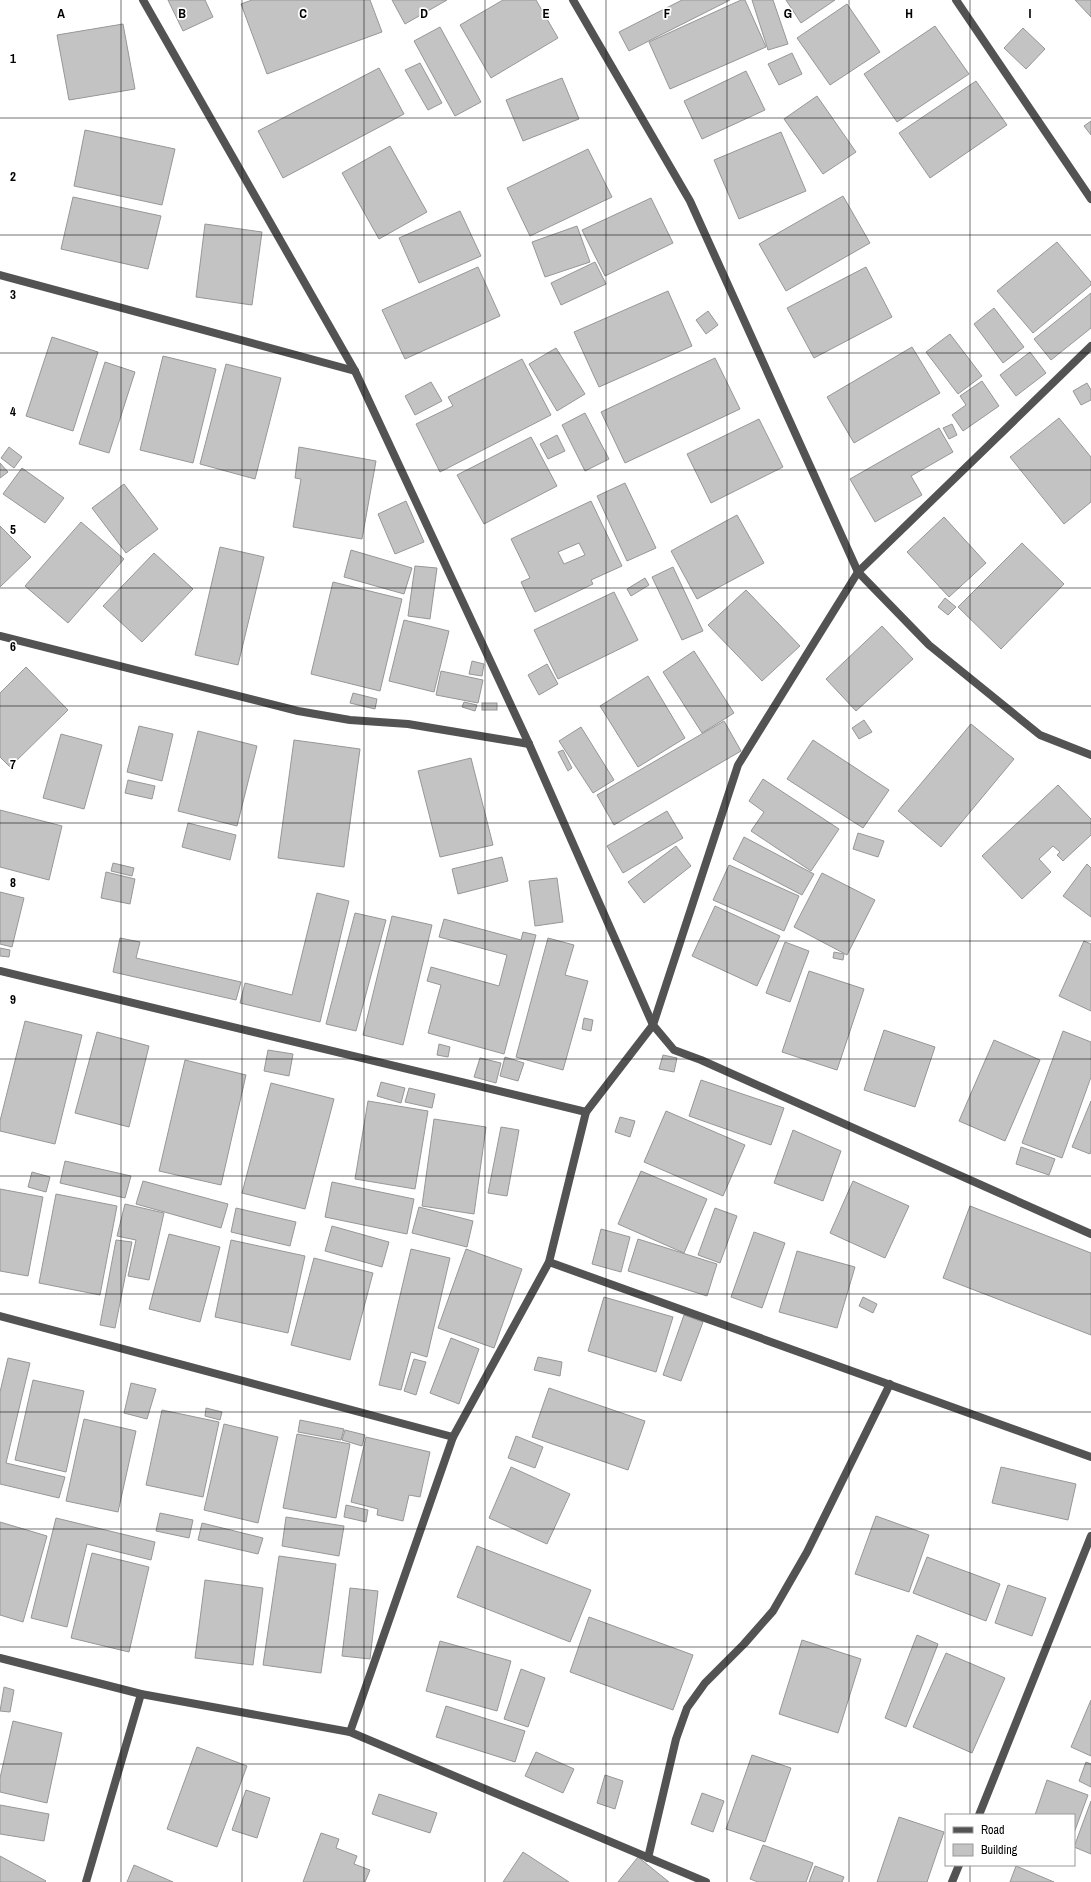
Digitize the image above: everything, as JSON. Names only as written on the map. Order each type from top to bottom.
[{"type":"street","points":[[143,0],[355,371],[529,744],[653,1025],[674,1050],[701,1060],[1091,1234]]},
{"type":"street","points":[[573,0],[690,201],[858,572],[929,645],[1040,735],[1091,754]]},
{"type":"street","points":[[956,0],[1091,199]]},
{"type":"street","points":[[0,275],[355,371]]},
{"type":"street","points":[[350,1732],[453,1437],[549,1262],[586,1112],[653,1025],[738,765],[858,572],[1091,346]]},
{"type":"street","points":[[0,636],[298,711],[350,720],[408,724],[529,744]]},
{"type":"street","points":[[0,971],[586,1112]]},
{"type":"street","points":[[549,1262],[1091,1456]]},
{"type":"street","points":[[0,1316],[453,1437]]},
{"type":"street","points":[[648,1858],[676,1739],[687,1708],[705,1683],[744,1644],[773,1611],[807,1552],[890,1384]]},
{"type":"street","points":[[979,1814],[1091,1536]]},
{"type":"street","points":[[0,1658],[142,1694],[350,1732],[706,1882]]},
{"type":"street","points":[[86,1882],[142,1694]]},
{"type":"street","points":[[952,1882],[959,1866]]},
{"type":"building","points":[[168,0],[205,0],[213,17],[183,31]]},
{"type":"building","points":[[252,0],[370,0],[382,32],[267,74],[241,4]]},
{"type":"building","points":[[392,0],[447,0],[405,24]]},
{"type":"building","points":[[503,0],[536,0],[558,38],[491,78],[460,25]]},
{"type":"building","points":[[682,0],[730,0],[629,51],[619,32]]},
{"type":"building","points":[[741,0],[745,0],[766,47],[670,89],[649,42]]},
{"type":"building","points":[[752,0],[773,0],[788,44],[768,50]]},
{"type":"building","points":[[786,0],[835,0],[801,23]]},
{"type":"building","points":[[1075,0],[1091,0],[1091,17]]},
{"type":"building","points":[[847,4],[880,52],[830,85],[797,38]]},
{"type":"building","points":[[123,24],[135,89],[69,100],[57,35]]},
{"type":"building","points":[[935,26],[969,74],[897,122],[864,74]]},
{"type":"building","points":[[440,27],[481,102],[455,116],[414,41]]},
{"type":"building","points":[[1023,28],[1045,49],[1026,69],[1004,48]]},
{"type":"building","points":[[792,53],[802,74],[779,85],[768,64]]},
{"type":"building","points":[[420,63],[442,103],[428,110],[405,70]]},
{"type":"building","points":[[379,68],[404,114],[283,178],[258,131]]},
{"type":"building","points":[[746,71],[765,110],[702,139],[684,101]]},
{"type":"building","points":[[562,78],[579,119],[523,141],[506,100]]},
{"type":"building","points":[[976,81],[1007,125],[930,178],[899,133]]},
{"type":"building","points":[[817,96],[856,152],[823,174],[784,119]]},
{"type":"building","points":[[1091,121],[1091,135],[1084,126]]},
{"type":"building","points":[[85,130],[175,149],[162,205],[74,186]]},
{"type":"building","points":[[781,132],[806,191],[739,219],[714,160]]},
{"type":"building","points":[[390,146],[427,212],[379,239],[342,173]]},
{"type":"building","points":[[588,149],[612,197],[530,236],[507,188]]},
{"type":"building","points":[[843,196],[870,243],[786,291],[759,244]]},
{"type":"building","points":[[73,197],[161,216],[148,269],[61,249]]},
{"type":"building","points":[[651,198],[673,243],[605,276],[582,230]]},
{"type":"building","points":[[460,211],[481,256],[419,283],[399,238]]},
{"type":"building","points":[[205,224],[262,232],[252,305],[196,297]]},
{"type":"building","points":[[577,226],[590,262],[545,277],[532,242]]},
{"type":"building","points":[[1057,242],[1091,282],[1091,285],[1033,333],[997,291]]},
{"type":"building","points":[[595,262],[606,284],[561,305],[551,283]]},
{"type":"building","points":[[478,267],[500,316],[405,359],[382,310]]},
{"type":"building","points":[[866,267],[892,317],[814,358],[787,308]]},
{"type":"building","points":[[668,291],[692,346],[599,387],[574,332]]},
{"type":"building","points":[[1091,293],[1091,328],[1051,360],[1034,339]]},
{"type":"building","points":[[994,308],[1024,347],[1003,363],[974,324]]},
{"type":"building","points":[[708,311],[718,325],[706,334],[696,320]]},
{"type":"building","points":[[950,334],[982,376],[958,394],[926,352]]},
{"type":"building","points":[[52,337],[98,352],[73,431],[26,416]]},
{"type":"building","points":[[912,347],[940,393],[854,443],[827,397]]},
{"type":"building","points":[[556,348],[585,394],[557,411],[529,364]]},
{"type":"building","points":[[1030,352],[1046,373],[1016,396],[1000,375]]},
{"type":"building","points":[[163,356],[216,369],[193,463],[140,450]]},
{"type":"building","points":[[715,358],[740,409],[625,463],[601,412]]},
{"type":"building","points":[[522,359],[551,415],[440,472],[416,424],[453,406],[448,397]]},
{"type":"building","points":[[105,362],[135,372],[109,453],[79,444]]},
{"type":"building","points":[[226,364],[281,378],[255,479],[200,464]]},
{"type":"building","points":[[982,381],[999,406],[963,431],[952,415],[966,405],[960,396]]},
{"type":"building","points":[[431,382],[442,401],[415,415],[405,396]]},
{"type":"building","points":[[1087,383],[1091,390],[1091,400],[1081,405],[1073,391]]},
{"type":"building","points":[[585,413],[609,459],[585,471],[562,425]]},
{"type":"building","points":[[1059,418],[1091,457],[1091,502],[1064,524],[1010,457]]},
{"type":"building","points":[[759,419],[783,467],[711,503],[687,454]]},
{"type":"building","points":[[952,424],[957,435],[949,439],[943,428]]},
{"type":"building","points":[[939,428],[953,452],[911,476],[922,495],[875,522],[850,479]]},
{"type":"building","points":[[557,435],[565,451],[548,459],[540,444]]},
{"type":"building","points":[[531,437],[557,486],[484,524],[457,475]]},
{"type":"building","points":[[9,447],[22,457],[14,468],[1,458]]},
{"type":"building","points":[[299,447],[376,461],[362,539],[293,527],[301,479],[295,478]]},
{"type":"building","points":[[0,463],[8,472],[0,478]]},
{"type":"building","points":[[22,468],[64,498],[45,523],[3,494]]},
{"type":"building","points":[[625,483],[656,548],[627,561],[597,496]]},
{"type":"building","points":[[124,484],[158,529],[126,553],[92,508]]},
{"type":"building","points":[[406,501],[424,542],[395,554],[378,514]]},
{"type":"building","points":[[591,501],[622,566],[591,580],[593,584],[535,612],[521,582],[530,578],[511,539]],"holes":[[[579,543],[585,555],[564,564],[558,552]]]},
{"type":"building","points":[[737,515],[764,563],[697,599],[671,551]]},
{"type":"building","points":[[944,517],[986,563],[949,597],[907,552]]},
{"type":"building","points":[[81,522],[124,559],[68,623],[25,586]]},
{"type":"building","points":[[0,526],[31,557],[0,587]]},
{"type":"building","points":[[1022,543],[1064,584],[1001,649],[958,607]]},
{"type":"building","points":[[220,547],[264,557],[238,665],[195,655]]},
{"type":"building","points":[[351,550],[412,568],[404,594],[344,577]]},
{"type":"building","points":[[154,553],[193,589],[142,642],[103,606]]},
{"type":"building","points":[[415,566],[437,568],[430,619],[408,616]]},
{"type":"building","points":[[673,567],[703,631],[682,640],[652,577]]},
{"type":"building","points":[[645,578],[649,585],[631,596],[627,589]]},
{"type":"building","points":[[333,582],[402,599],[380,691],[311,674]]},
{"type":"building","points":[[746,590],[800,646],[762,681],[708,625]]},
{"type":"building","points":[[614,592],[638,640],[558,679],[534,630]]},
{"type":"building","points":[[945,598],[956,607],[948,615],[938,607]]},
{"type":"building","points":[[404,620],[449,631],[434,692],[389,681]]},
{"type":"building","points":[[882,626],[913,659],[856,711],[826,679]]},
{"type":"building","points":[[694,651],[734,713],[702,733],[663,672]]},
{"type":"building","points":[[472,661],[484,664],[482,676],[469,674]]},
{"type":"building","points":[[547,664],[558,684],[539,695],[528,675]]},
{"type":"building","points":[[26,667],[68,710],[10,767],[0,757],[0,693]]},
{"type":"building","points":[[441,671],[483,680],[478,703],[436,695]]},
{"type":"building","points":[[648,676],[685,738],[638,767],[600,706]]},
{"type":"building","points":[[353,693],[377,699],[375,709],[350,703]]},
{"type":"building","points":[[464,702],[477,705],[475,711],[462,707]]},
{"type":"building","points":[[482,703],[497,703],[497,710],[482,710]]},
{"type":"building","points":[[864,720],[872,732],[859,739],[852,728]]},
{"type":"building","points":[[724,721],[741,751],[614,825],[597,795]]},
{"type":"building","points":[[971,724],[1014,759],[941,847],[898,811]]},
{"type":"building","points":[[139,726],[173,734],[162,781],[127,772]]},
{"type":"building","points":[[581,727],[614,780],[593,793],[559,741]]},
{"type":"building","points":[[198,731],[257,746],[237,826],[178,811]]},
{"type":"building","points":[[61,734],[102,745],[84,809],[43,798]]},
{"type":"building","points":[[294,740],[360,749],[344,867],[278,858]]},
{"type":"building","points":[[813,740],[889,790],[863,828],[787,779]]},
{"type":"building","points":[[563,750],[572,768],[568,771],[558,752]]},
{"type":"building","points":[[471,758],[493,845],[440,857],[418,771]]},
{"type":"building","points":[[763,779],[839,829],[811,871],[751,831],[764,812],[749,801]]},
{"type":"building","points":[[128,780],[155,786],[152,799],[125,793]]},
{"type":"building","points":[[1058,785],[1091,819],[1091,835],[1063,861],[1057,855],[1060,852],[1053,846],[1039,859],[1051,872],[1022,899],[982,856]]},
{"type":"building","points":[[0,810],[62,826],[49,880],[0,867]]},
{"type":"building","points":[[667,811],[683,838],[623,873],[607,846]]},
{"type":"building","points":[[188,823],[236,835],[230,860],[182,847]]},
{"type":"building","points":[[858,833],[884,841],[878,857],[853,849]]},
{"type":"building","points":[[744,837],[814,874],[802,895],[733,859]]},
{"type":"building","points":[[676,846],[691,866],[644,903],[628,882]]},
{"type":"building","points":[[502,857],[508,881],[458,894],[452,869]]},
{"type":"building","points":[[113,863],[134,868],[132,876],[111,871]]},
{"type":"building","points":[[1087,864],[1091,868],[1091,917],[1063,896]]},
{"type":"building","points":[[729,865],[799,896],[784,931],[713,900]]},
{"type":"building","points":[[106,872],[135,879],[130,904],[101,898]]},
{"type":"building","points":[[822,873],[875,900],[847,955],[794,927]]},
{"type":"building","points":[[557,878],[563,922],[535,926],[529,881]]},
{"type":"building","points":[[0,892],[24,898],[12,947],[0,944]]},
{"type":"building","points":[[317,893],[349,901],[320,1022],[240,1003],[245,983],[292,995]]},
{"type":"building","points":[[715,906],[780,936],[757,986],[692,956]]},
{"type":"building","points":[[355,913],[386,920],[356,1031],[326,1024]]},
{"type":"building","points":[[392,916],[432,925],[403,1045],[363,1035]]},
{"type":"building","points":[[444,919],[521,940],[523,932],[536,935],[504,1054],[428,1033],[441,985],[427,981],[431,967],[499,986],[507,955],[439,937]]},
{"type":"building","points":[[120,938],[140,942],[136,958],[241,982],[236,1000],[113,972]]},
{"type":"building","points":[[548,938],[574,945],[565,975],[588,981],[563,1070],[516,1057]]},
{"type":"building","points":[[1084,941],[1091,944],[1091,1011],[1059,996]]},
{"type":"building","points":[[785,942],[809,951],[790,1002],[766,993]]},
{"type":"building","points":[[0,948],[10,950],[9,957],[0,956]]},
{"type":"building","points":[[834,952],[844,954],[843,960],[833,958]]},
{"type":"building","points":[[809,971],[864,989],[837,1070],[782,1052]]},
{"type":"building","points":[[584,1018],[593,1020],[591,1031],[582,1029]]},
{"type":"building","points":[[25,1021],[82,1035],[55,1144],[0,1131],[0,1121]]},
{"type":"building","points":[[884,1030],[935,1047],[915,1107],[864,1090]]},
{"type":"building","points":[[1063,1031],[1091,1042],[1091,1077],[1062,1158],[1022,1143]]},
{"type":"building","points":[[97,1032],[149,1046],[129,1127],[75,1113]]},
{"type":"building","points":[[994,1040],[1040,1060],[1005,1141],[959,1121]]},
{"type":"building","points":[[439,1044],[450,1047],[448,1057],[437,1055]]},
{"type":"building","points":[[268,1050],[293,1054],[289,1076],[264,1071]]},
{"type":"building","points":[[663,1055],[677,1058],[674,1072],[659,1069]]},
{"type":"building","points":[[505,1057],[524,1063],[518,1081],[500,1076]]},
{"type":"building","points":[[480,1058],[501,1063],[496,1083],[474,1077]]},
{"type":"building","points":[[185,1060],[246,1075],[221,1185],[159,1171]]},
{"type":"building","points":[[701,1080],[784,1108],[771,1145],[689,1116]]},
{"type":"building","points":[[381,1082],[405,1088],[401,1103],[377,1096]]},
{"type":"building","points":[[271,1083],[334,1099],[305,1209],[242,1193]]},
{"type":"building","points":[[409,1088],[435,1094],[432,1108],[405,1102]]},
{"type":"building","points":[[368,1101],[428,1111],[415,1189],[355,1179]]},
{"type":"building","points":[[1091,1101],[1091,1150],[1090,1154],[1072,1147]]},
{"type":"building","points":[[666,1111],[745,1145],[723,1196],[644,1162]]},
{"type":"building","points":[[620,1117],[635,1121],[630,1137],[615,1132]]},
{"type":"building","points":[[434,1119],[486,1127],[474,1214],[422,1206]]},
{"type":"building","points":[[501,1127],[519,1130],[507,1196],[488,1193]]},
{"type":"building","points":[[793,1130],[841,1151],[823,1201],[774,1183]]},
{"type":"building","points":[[1021,1147],[1055,1159],[1049,1175],[1016,1164]]},
{"type":"building","points":[[65,1161],[131,1176],[125,1198],[60,1183]]},
{"type":"building","points":[[641,1171],[707,1199],[684,1253],[618,1224]]},
{"type":"building","points":[[32,1172],[50,1177],[46,1192],[28,1187]]},
{"type":"building","points":[[143,1181],[228,1204],[221,1228],[136,1204]]},
{"type":"building","points":[[853,1181],[909,1206],[885,1258],[830,1233]]},
{"type":"building","points":[[332,1182],[414,1199],[407,1234],[325,1217]]},
{"type":"building","points":[[0,1189],[43,1197],[28,1276],[0,1271]]},
{"type":"building","points":[[56,1194],[117,1206],[100,1295],[39,1283]]},
{"type":"building","points":[[125,1204],[164,1213],[149,1280],[128,1276],[136,1240],[117,1236]]},
{"type":"building","points":[[970,1206],[1091,1253],[1091,1335],[943,1278]]},
{"type":"building","points":[[419,1207],[473,1221],[467,1247],[412,1233]]},
{"type":"building","points":[[236,1208],[296,1222],[290,1246],[231,1232]]},
{"type":"building","points":[[715,1208],[737,1216],[720,1263],[698,1255]]},
{"type":"building","points":[[332,1226],[389,1242],[382,1267],[325,1251]]},
{"type":"building","points":[[601,1229],[630,1237],[621,1272],[592,1264]]},
{"type":"building","points":[[754,1232],[785,1243],[762,1308],[731,1297]]},
{"type":"building","points":[[169,1234],[220,1247],[200,1322],[149,1309]]},
{"type":"building","points":[[638,1239],[717,1264],[707,1296],[628,1271]]},
{"type":"building","points":[[116,1240],[132,1242],[115,1328],[100,1325]]},
{"type":"building","points":[[231,1240],[305,1256],[288,1333],[215,1317]]},
{"type":"building","points":[[411,1249],[450,1258],[427,1357],[411,1352],[401,1390],[379,1385]]},
{"type":"building","points":[[466,1249],[522,1269],[494,1348],[438,1328]]},
{"type":"building","points":[[797,1251],[855,1267],[837,1328],[779,1312]]},
{"type":"building","points":[[314,1258],[373,1273],[350,1360],[291,1345]]},
{"type":"building","points":[[604,1297],[673,1317],[656,1372],[588,1351]]},
{"type":"building","points":[[863,1297],[877,1304],[873,1313],[859,1306]]},
{"type":"building","points":[[684,1315],[703,1322],[681,1381],[663,1375]]},
{"type":"building","points":[[451,1338],[479,1349],[459,1404],[430,1393]]},
{"type":"building","points":[[538,1357],[562,1362],[560,1376],[534,1370]]},
{"type":"building","points":[[8,1358],[30,1363],[6,1463],[65,1477],[59,1498],[0,1484],[0,1392]]},
{"type":"building","points":[[414,1359],[426,1362],[416,1395],[404,1391]]},
{"type":"building","points":[[33,1380],[84,1391],[66,1472],[15,1460]]},
{"type":"building","points":[[131,1383],[156,1389],[147,1419],[124,1413]]},
{"type":"building","points":[[549,1388],[645,1421],[628,1470],[532,1437]]},
{"type":"building","points":[[206,1408],[222,1412],[220,1420],[205,1416]]},
{"type":"building","points":[[162,1410],[219,1422],[203,1497],[146,1485]]},
{"type":"building","points":[[84,1419],[136,1431],[118,1512],[66,1501]]},
{"type":"building","points":[[300,1420],[344,1429],[341,1440],[298,1432]]},
{"type":"building","points":[[224,1424],[278,1437],[258,1523],[204,1510]]},
{"type":"building","points":[[345,1430],[365,1435],[362,1446],[342,1440]]},
{"type":"building","points":[[297,1434],[350,1444],[336,1518],[283,1508]]},
{"type":"building","points":[[516,1436],[543,1447],[535,1468],[508,1458]]},
{"type":"building","points":[[366,1437],[430,1452],[420,1497],[409,1495],[403,1521],[377,1515],[378,1509],[351,1502]]},
{"type":"building","points":[[511,1467],[570,1494],[547,1544],[489,1518]]},
{"type":"building","points":[[1001,1467],[1076,1484],[1068,1520],[992,1503]]},
{"type":"building","points":[[346,1505],[368,1510],[366,1522],[344,1517]]},
{"type":"building","points":[[160,1513],[193,1520],[189,1538],[156,1531]]},
{"type":"building","points":[[876,1516],[929,1535],[909,1592],[855,1574]]},
{"type":"building","points":[[286,1517],[344,1526],[339,1556],[282,1546]]},
{"type":"building","points":[[56,1518],[155,1542],[151,1560],[87,1544],[67,1627],[31,1618]]},
{"type":"building","points":[[0,1522],[47,1536],[23,1622],[0,1615]]},
{"type":"building","points":[[202,1523],[263,1538],[258,1554],[198,1540]]},
{"type":"building","points":[[477,1546],[591,1590],[570,1642],[457,1597]]},
{"type":"building","points":[[92,1553],[149,1567],[129,1652],[71,1638]]},
{"type":"building","points":[[279,1556],[336,1564],[321,1673],[263,1665]]},
{"type":"building","points":[[927,1557],[1000,1584],[986,1621],[913,1593]]},
{"type":"building","points":[[205,1580],[263,1588],[253,1665],[195,1658]]},
{"type":"building","points":[[1008,1585],[1046,1598],[1032,1636],[995,1623]]},
{"type":"building","points":[[350,1588],[378,1591],[370,1659],[342,1656]]},
{"type":"building","points":[[589,1617],[693,1655],[673,1710],[570,1672]]},
{"type":"building","points":[[917,1635],[938,1644],[906,1727],[885,1718]]},
{"type":"building","points":[[802,1640],[861,1659],[838,1733],[779,1714]]},
{"type":"building","points":[[440,1641],[511,1661],[497,1711],[426,1691]]},
{"type":"building","points":[[946,1653],[1005,1678],[972,1753],[913,1727]]},
{"type":"building","points":[[521,1669],[545,1678],[528,1727],[504,1719]]},
{"type":"building","points":[[4,1687],[14,1690],[10,1712],[0,1711]]},
{"type":"building","points":[[1091,1700],[1091,1756],[1071,1747]]},
{"type":"building","points":[[446,1706],[525,1731],[515,1762],[436,1737]]},
{"type":"building","points":[[13,1721],[62,1733],[47,1803],[0,1792],[0,1778]]},
{"type":"building","points":[[197,1747],[247,1766],[217,1847],[167,1829]]},
{"type":"building","points":[[536,1752],[574,1769],[563,1793],[525,1776]]},
{"type":"building","points":[[752,1755],[791,1768],[765,1842],[726,1829]]},
{"type":"building","points":[[1086,1762],[1091,1764],[1091,1787],[1079,1781]]},
{"type":"building","points":[[605,1775],[623,1781],[615,1809],[597,1803]]},
{"type":"building","points":[[1047,1780],[1088,1795],[1075,1830],[1075,1814],[1035,1814]]},
{"type":"building","points":[[246,1790],[270,1798],[257,1838],[232,1830]]},
{"type":"building","points":[[702,1793],[724,1801],[713,1832],[691,1824]]},
{"type":"building","points":[[379,1794],[437,1813],[430,1833],[372,1814]]},
{"type":"building","points":[[1091,1801],[1091,1854],[1075,1847]]},
{"type":"building","points":[[0,1805],[49,1814],[44,1841],[0,1834]]},
{"type":"building","points":[[899,1817],[944,1832],[927,1882],[877,1882]]},
{"type":"building","points":[[321,1833],[339,1839],[336,1848],[357,1856],[354,1864],[370,1870],[365,1882],[303,1882]]},
{"type":"building","points":[[763,1845],[813,1863],[806,1882],[758,1882],[750,1879]]},
{"type":"building","points":[[523,1852],[569,1882],[503,1882]]},
{"type":"building","points":[[0,1856],[46,1881],[0,1882]]},
{"type":"building","points":[[638,1857],[669,1882],[618,1882]]},
{"type":"building","points":[[134,1865],[173,1882],[127,1882]]},
{"type":"building","points":[[815,1866],[844,1877],[842,1882],[809,1882]]},
{"type":"building","points":[[1016,1866],[1054,1882],[1010,1882]]}]
